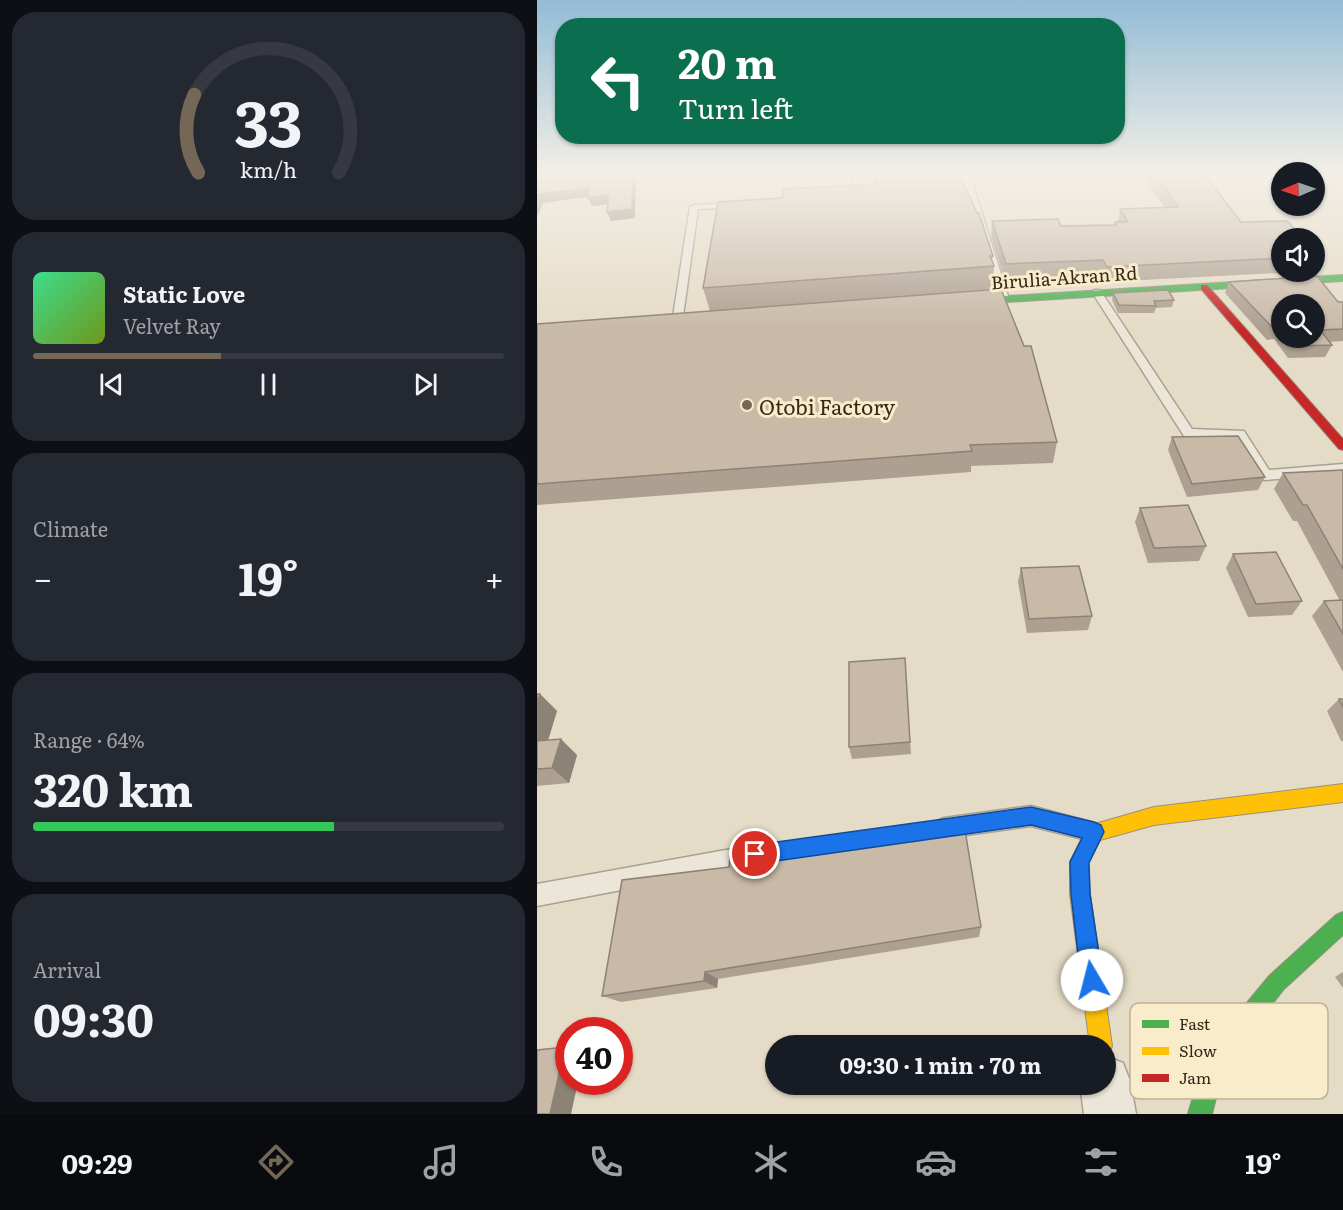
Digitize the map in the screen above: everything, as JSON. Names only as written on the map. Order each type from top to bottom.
[{"type":"main road","name":"Birulia-Akran Rd","points":[[946,303],[1343,278]]},
{"type":"main road","points":[[1204,287],[1343,446]]},
{"type":"main road","points":[[1099,1035],[1080,894],[1079,862],[1094,832],[1154,816],[1343,793]]},
{"type":"main road","points":[[1260,1003],[1277,982],[1343,922]]},
{"type":"main road","points":[[1200,1114],[1204,1099]]},
{"type":"street","points":[[1107,1095],[1110,1114]]},
{"type":"lane","points":[[677,323],[691,225]]},
{"type":"lane","points":[[981,225],[1004,298]]},
{"type":"lane","points":[[1097,292],[1188,433],[1240,434],[1265,475],[1343,469]]},
{"type":"lane","points":[[928,830],[1031,816],[1094,832]]},
{"type":"lane","points":[[537,895],[767,853]]},
{"type":"building","points":[[714,225],[983,225],[994,266],[703,288]]},
{"type":"building","points":[[993,225],[1291,225],[1294,228],[1271,228],[1271,259],[1107,267],[1103,260],[1006,264]]},
{"type":"building","points":[[1271,279],[1271,282],[1322,282],[1338,302],[1343,302],[1343,329],[1325,330],[1325,294],[1271,294],[1271,326],[1229,282]]},
{"type":"building","name":"Otobi Factory","points":[[1001,289],[1024,346],[1031,346],[1057,442],[970,445],[972,451],[537,484],[537,324]]},
{"type":"building","points":[[1168,290],[1174,300],[1154,301],[1156,306],[1119,305],[1113,293]]},
{"type":"building","points":[[1325,336],[1332,345],[1325,345]]},
{"type":"building","points":[[1238,436],[1265,477],[1192,484],[1172,437]]},
{"type":"building","points":[[1343,470],[1343,569],[1307,505],[1303,505],[1283,473]]},
{"type":"building","points":[[1188,505],[1206,546],[1154,548],[1140,508]]},
{"type":"building","points":[[1276,552],[1302,601],[1256,604],[1233,554]]},
{"type":"building","points":[[1079,566],[1092,616],[1029,619],[1021,568]]},
{"type":"building","points":[[1343,600],[1343,634],[1324,601]]},
{"type":"building","points":[[905,658],[910,742],[849,747],[849,662]]},
{"type":"building","points":[[561,739],[552,768],[537,769],[537,741]]},
{"type":"building","points":[[964,824],[981,927],[705,972],[704,981],[602,996],[622,880],[729,867],[730,857]]},
{"type":"building","points":[[555,1048],[555,1092],[550,1114],[537,1114],[537,1050]]},
{"type":"traffic: fast","points":[[960,302],[1343,278]]},
{"type":"traffic: fast","points":[[1260,1003],[1277,982],[1343,922]]},
{"type":"traffic: fast","points":[[1200,1114],[1204,1099]]},
{"type":"traffic: slow","points":[[1099,1035],[1080,894],[1079,862],[1094,832],[1154,816],[1343,793]]},
{"type":"traffic: jam","points":[[1204,287],[1343,446]]},
{"type":"place","name":"Otobi Factory","points":[[747,405]]},
{"type":"route","points":[[755,854],[1031,816],[1094,832],[1079,862],[1080,894],[1092,980]]}]
